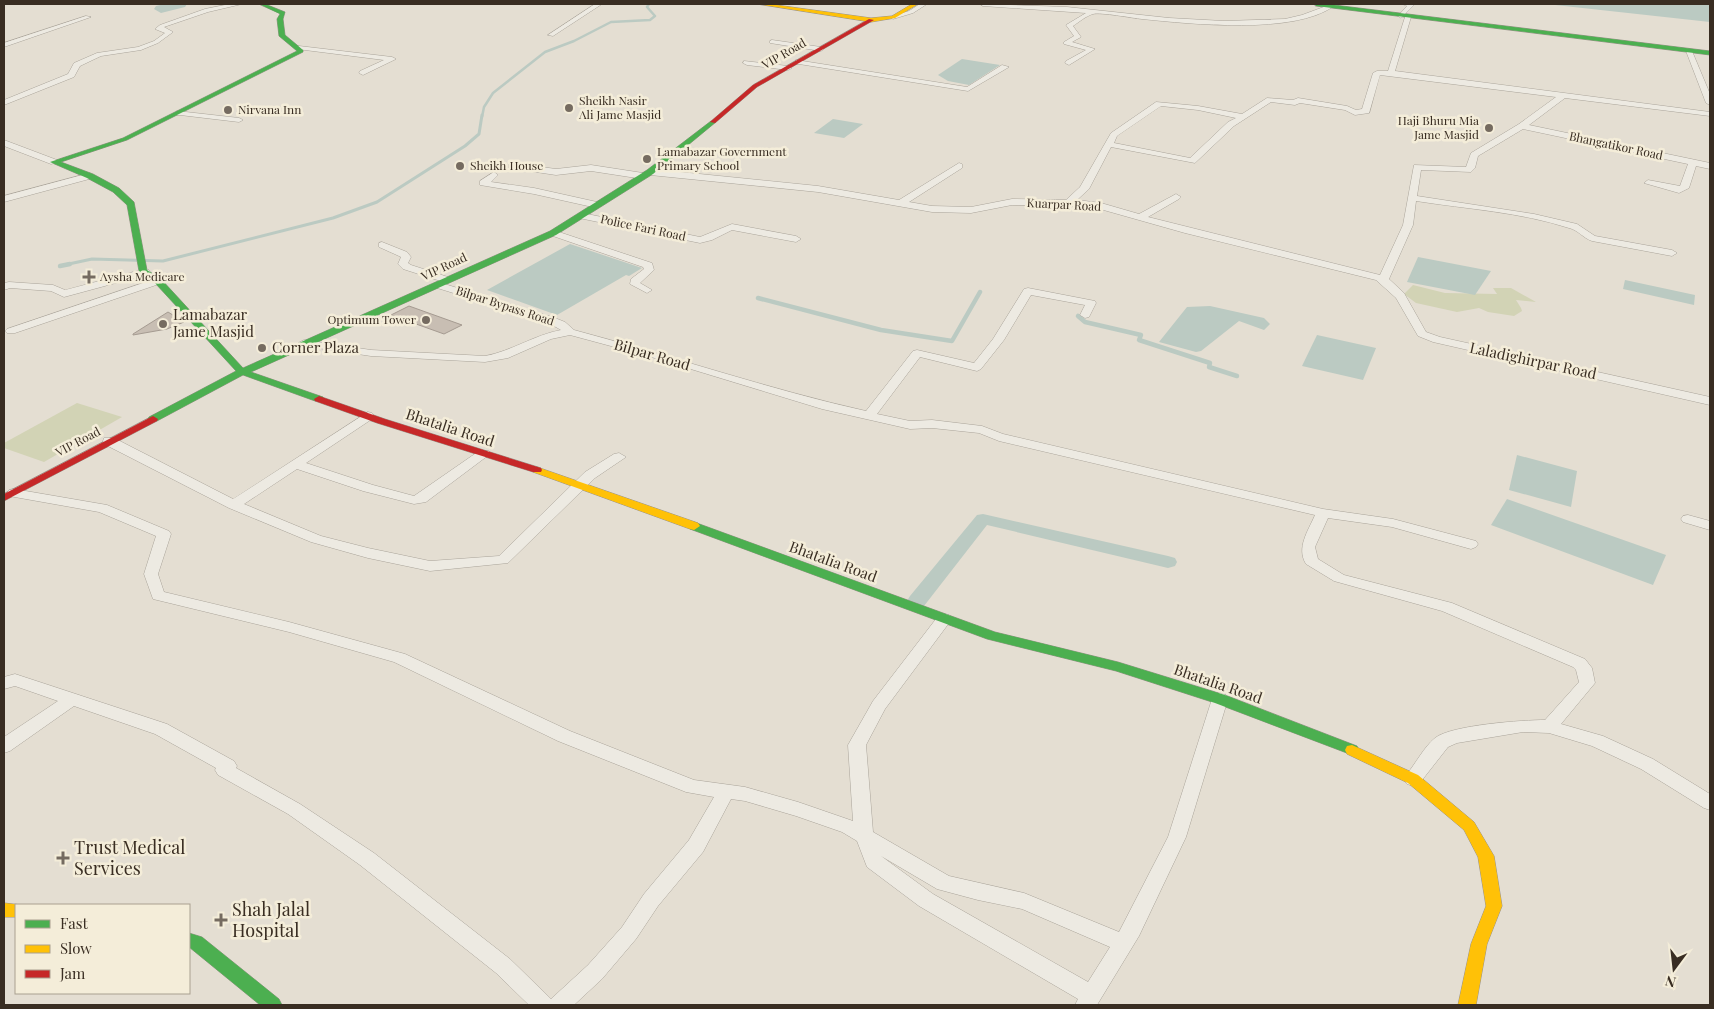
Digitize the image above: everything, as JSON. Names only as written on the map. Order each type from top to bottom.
[{"type":"street","points":[[4,103],[71,75],[77,65],[100,54],[133,51],[156,42],[170,32],[159,30],[158,28],[162,26],[206,10],[239,4]]},
{"type":"street","points":[[261,4],[283,13],[280,19],[282,36],[299,48],[392,58],[363,73]]},
{"type":"street","points":[[551,35],[599,4]]},
{"type":"street","points":[[760,4],[876,19],[911,12],[924,4]]},
{"type":"street","name":"VIP Road","points":[[9,496],[109,441],[242,372],[553,233],[647,174],[701,133],[746,92],[902,4]]},
{"type":"street","points":[[893,17],[914,4]]},
{"type":"street","points":[[983,4],[1092,12],[1112,11],[1169,20],[1224,24],[1285,21],[1304,17],[1331,6]]},
{"type":"street","points":[[1316,4],[1404,17],[1710,54]]},
{"type":"street","points":[[1391,73],[1404,17],[1410,5],[1405,4]]},
{"type":"street","points":[[1069,63],[1092,49],[1066,44],[1078,37],[1070,25],[1092,12]]},
{"type":"street","points":[[4,45],[88,17]]},
{"type":"street","points":[[772,42],[821,49]]},
{"type":"street","points":[[54,162],[125,139],[294,56],[300,51],[299,48]]},
{"type":"street","points":[[1690,51],[1710,103]]},
{"type":"street","points":[[799,62],[968,89],[1006,67]]},
{"type":"street","points":[[747,63],[788,68]]},
{"type":"street","points":[[1108,144],[1192,161],[1231,124],[1270,100],[1295,103],[1298,100],[1347,108],[1355,113],[1366,111],[1366,102],[1377,73],[1391,73],[1710,114]]},
{"type":"street","points":[[1383,280],[1408,225],[1417,167],[1468,170],[1471,168],[1474,155],[1522,126],[1562,96]]},
{"type":"street","points":[[1068,203],[1084,189],[1114,135],[1159,104],[1198,108],[1245,117]]},
{"type":"street","points":[[180,112],[239,120]]},
{"type":"street","name":"Bhangatikor Road","points":[[1522,126],[1710,166]]},
{"type":"street","points":[[4,143],[90,176],[116,190],[131,204],[139,255],[144,271],[158,281],[242,372]]},
{"type":"street","points":[[1648,184],[1679,190],[1684,188],[1693,163]]},
{"type":"street","name":"Kuarpar Road","points":[[512,166],[556,172],[591,168],[818,189],[901,202],[916,208],[980,209],[1003,203],[1068,203],[1112,208],[1188,231],[1383,280]]},
{"type":"street","points":[[901,202],[959,166]]},
{"type":"street","points":[[494,174],[483,183],[534,191],[596,205]]},
{"type":"street","points":[[4,199],[90,176]]},
{"type":"street","points":[[1141,218],[1176,198]]},
{"type":"street","points":[[1412,198],[1524,214],[1576,227],[1584,236],[1672,254]]},
{"type":"street","name":"Police Fari Road","points":[[582,216],[704,240],[722,228],[729,227],[796,239]]},
{"type":"street","points":[[553,233],[648,265],[649,270],[635,281],[635,284],[647,290]]},
{"type":"street","name":"Bilpar Bypass Road","points":[[382,245],[406,256],[403,264],[407,267],[442,283],[551,320],[561,324],[570,332]]},
{"type":"street","points":[[4,288],[9,286],[53,288],[64,294],[144,271]]},
{"type":"street","name":"Laladighirpar Road","points":[[1383,280],[1394,288],[1407,305],[1422,334],[1437,340],[1710,401]]},
{"type":"street","points":[[11,331],[158,281]]},
{"type":"street","points":[[869,416],[917,353],[977,367],[998,340],[1028,291],[1092,304],[1085,315]]},
{"type":"street","name":"Bilpar Road","points":[[304,343],[371,353],[485,359],[504,356],[548,336],[570,332],[652,354],[822,405],[910,425],[932,424],[982,430],[999,437],[1323,513],[1393,523],[1471,544]]},
{"type":"street","name":"Bhatalia Road","points":[[242,372],[368,416],[581,484],[992,636],[1109,665],[1220,699],[1338,744],[1413,779],[1469,826],[1486,856],[1494,906],[1479,944],[1467,1005]]},
{"type":"street","points":[[234,504],[368,416]]},
{"type":"street","points":[[109,441],[234,504],[316,539],[368,554],[430,566],[502,560],[581,484],[604,465],[619,457]]},
{"type":"street","points":[[296,464],[368,488],[414,500],[421,499],[484,454]]},
{"type":"street","points":[[9,496],[102,508],[164,534],[151,574],[158,595],[289,627],[399,658],[573,739],[692,787],[745,794],[798,809],[849,827],[944,883],[1024,901],[1123,943]]},
{"type":"street","points":[[1323,513],[1308,547],[1311,561],[1339,578],[1448,607],[1579,664],[1586,673],[1586,686],[1576,694],[1549,727]]},
{"type":"street","points":[[1688,520],[1710,526]]},
{"type":"street","points":[[944,619],[879,705],[857,744],[859,792],[864,836],[874,861],[926,900],[1090,1000],[1132,930],[1177,837],[1220,699]]},
{"type":"street","points":[[4,683],[15,680],[160,729],[228,766],[224,770],[294,809],[367,860],[503,966],[543,1005]]},
{"type":"street","points":[[4,746],[72,699]]},
{"type":"street","points":[[1413,779],[1442,742],[1454,737],[1523,726],[1549,727],[1606,744],[1664,774],[1710,803]]},
{"type":"street","points":[[559,1005],[595,972],[630,933],[651,900],[696,846],[726,792]]},
{"type":"street","points":[[190,940],[196,942],[273,1005]]},
{"type":"green space","points":[[1413,285],[1445,293],[1497,294],[1493,288],[1511,288],[1536,302],[1516,300],[1522,311],[1514,316],[1488,312],[1479,308],[1457,312],[1416,303],[1404,294]]},
{"type":"green space","points":[[77,403],[122,417],[44,462],[4,448],[4,443]]},
{"type":"shaded area","points":[[1546,4],[1710,4],[1710,22]]},
{"type":"shaded area","points":[[962,59],[1000,65],[969,85],[948,81],[938,75]]},
{"type":"shaded area","points":[[833,119],[863,124],[844,138],[814,133]]},
{"type":"shaded area","points":[[570,244],[642,268],[629,276],[626,275],[557,315],[487,290]]},
{"type":"shaded area","points":[[1418,257],[1491,271],[1475,295],[1407,282]]},
{"type":"shaded area","points":[[1625,280],[1695,295],[1694,305],[1623,289]]},
{"type":"shaded area","points":[[1210,306],[1264,318],[1270,324],[1264,330],[1239,321],[1201,351],[1196,352],[1159,342],[1187,307]]},
{"type":"shaded area","points":[[1317,335],[1376,348],[1363,380],[1302,366]]},
{"type":"shaded area","points":[[1517,455],[1577,471],[1571,507],[1509,490]]},
{"type":"shaded area","points":[[1507,499],[1666,555],[1653,585],[1491,525]]},
{"type":"building","name":"Optimum Tower","points":[[409,306],[462,325],[444,334],[391,315]]},
{"type":"building","name":"Lamabazar Jame Masjid","points":[[168,312],[184,322],[167,329],[133,335],[133,334]]},
{"type":"waterway","points":[[161,9],[180,4]]},
{"type":"waterway","points":[[482,117],[484,107],[493,93],[545,52],[574,41],[611,22],[650,20],[655,16],[647,7],[649,4]]},
{"type":"waterway","points":[[64,265],[92,259],[163,261],[333,218],[377,202],[465,146],[479,134],[482,115]]},
{"type":"waterway","points":[[60,266],[70,264]]},
{"type":"waterway","points":[[758,298],[881,330],[952,341],[980,292]]},
{"type":"waterway","points":[[1078,316],[1085,322],[1141,335],[1139,340],[1210,363],[1209,367],[1237,376]]},
{"type":"waterway","points":[[917,601],[983,519],[1168,562]]},
{"type":"traffic: fast","points":[[54,162],[125,139],[301,51],[282,36],[280,19],[283,13],[261,4]]},
{"type":"traffic: fast","points":[[1316,4],[1710,53]]},
{"type":"traffic: fast","points":[[153,419],[242,372],[553,233],[650,172],[713,122]]},
{"type":"traffic: fast","points":[[54,162],[90,176],[116,190],[131,204],[143,271],[158,281],[242,372],[319,399]]},
{"type":"traffic: fast","points":[[694,526],[992,636],[1118,667],[1220,699],[1352,750]]},
{"type":"traffic: fast","points":[[190,940],[196,942],[273,1005]]},
{"type":"traffic: slow","points":[[760,4],[871,20],[893,17],[915,4]]},
{"type":"traffic: slow","points":[[537,470],[694,526]]},
{"type":"traffic: slow","points":[[1352,750],[1413,779],[1469,826],[1486,856],[1494,906],[1479,944],[1467,1005]]},
{"type":"traffic: slow","points":[[4,910],[15,910]]},
{"type":"traffic: jam","points":[[713,122],[755,86],[871,20]]},
{"type":"traffic: jam","points":[[319,399],[381,421],[537,470]]},
{"type":"traffic: jam","points":[[4,498],[153,419]]},
{"type":"place","name":"Sheikh Nasir Ali Jame Masjid","points":[[569,108]]},
{"type":"place","name":"Nirvana Inn","points":[[228,110]]},
{"type":"place","name":"Haji Bhuru Mia Jame Masjid","points":[[1489,128]]},
{"type":"place","name":"Lamabazar Government Primary School","points":[[647,159]]},
{"type":"place","name":"Sheikh House","points":[[460,166]]},
{"type":"place","name":"Aysha Medicare","points":[[89,277]]},
{"type":"place","name":"Optimum Tower","points":[[426,320]]},
{"type":"place","name":"Lamabazar Jame Masjid","points":[[163,324]]},
{"type":"place","name":"Corner Plaza","points":[[262,348]]},
{"type":"place","name":"Trust Medical Services","points":[[63,858]]},
{"type":"place","name":"Shah Jalal Hospital","points":[[221,920]]}]
